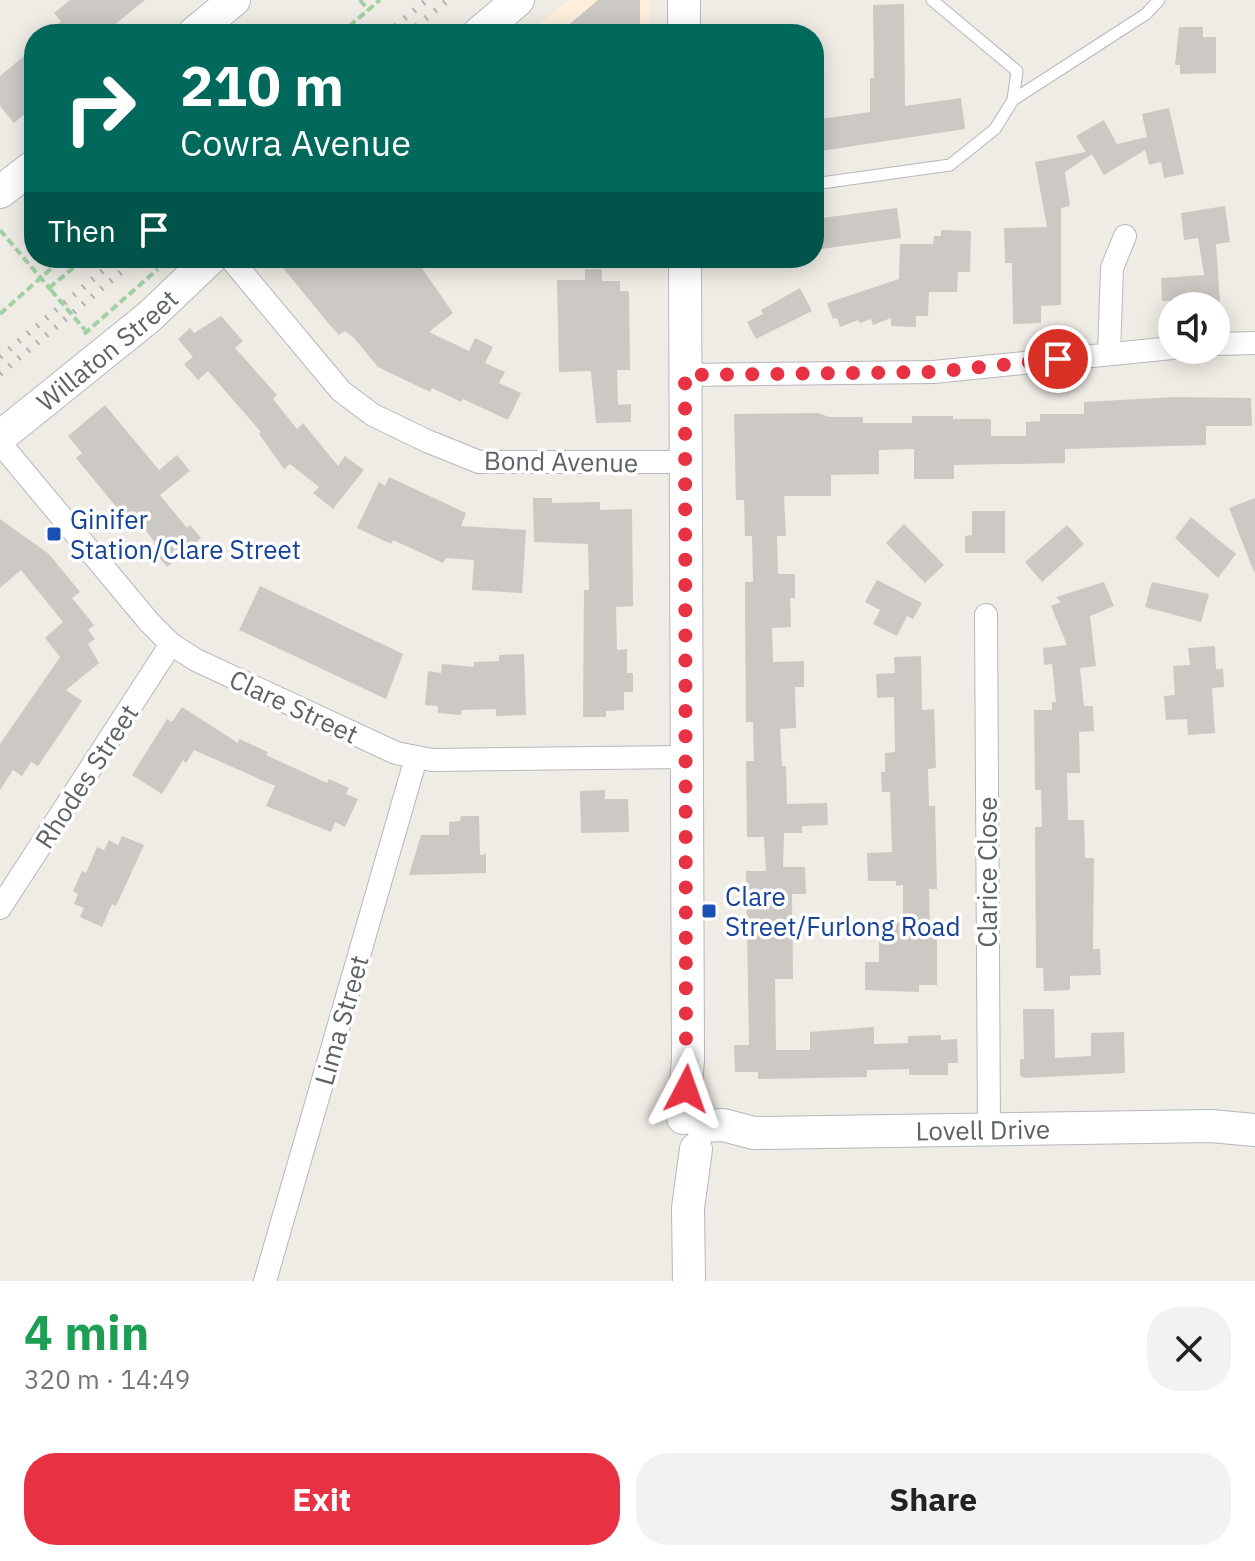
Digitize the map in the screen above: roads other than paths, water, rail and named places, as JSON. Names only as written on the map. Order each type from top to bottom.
[{"type":"main road","points":[[210,24],[234,0]]},
{"type":"main road","points":[[490,24],[518,0]]},
{"type":"main road","points":[[684,0],[684,24]]},
{"type":"main road","points":[[1,187],[24,172]]},
{"type":"main road","name":"Willaton Street","points":[[0,440],[149,317],[200,268]]},
{"type":"main road","points":[[685,268],[688,1060],[693,1135],[688,1208],[689,1281]]},
{"type":"main road","name":"Lovell Drive","points":[[1211,1126],[1255,1114]]},
{"type":"main road","name":"Lovell Drive","points":[[693,1135],[723,1125],[754,1133],[1211,1126],[1255,1130]]},
{"type":"street","points":[[1109,353],[1112,268],[1125,236]]},
{"type":"street","name":"Bond Avenue","points":[[238,268],[341,391],[373,415],[427,441],[479,462],[685,462]]},
{"type":"street","points":[[1230,344],[1255,343]]},
{"type":"street","points":[[685,375],[934,372],[1158,349]]},
{"type":"street","name":"Clare Street","points":[[0,440],[149,622],[171,644],[196,660],[416,758],[686,757]]},
{"type":"street","name":"Clarice Close","points":[[986,615],[989,1128]]},
{"type":"street","name":"Rhodes Street","points":[[0,908],[171,644]]},
{"type":"street","name":"Lima Street","points":[[265,1281],[416,758]]},
{"type":"lane","points":[[824,183],[950,165],[995,129],[1013,100],[1017,71],[932,0]]},
{"type":"lane","points":[[1013,100],[1146,14],[1159,0]]},
{"type":"railway","points":[[398,24],[427,0]]},
{"type":"railway","points":[[419,24],[448,0]]},
{"type":"railway","points":[[0,357],[106,268]]},
{"type":"railway","points":[[0,374],[126,268]]},
{"type":"place","name":"Ginifer Station/Clare Street","points":[[54,534]]},
{"type":"place","name":"Clare Street/Furlong Road","points":[[709,911]]}]
